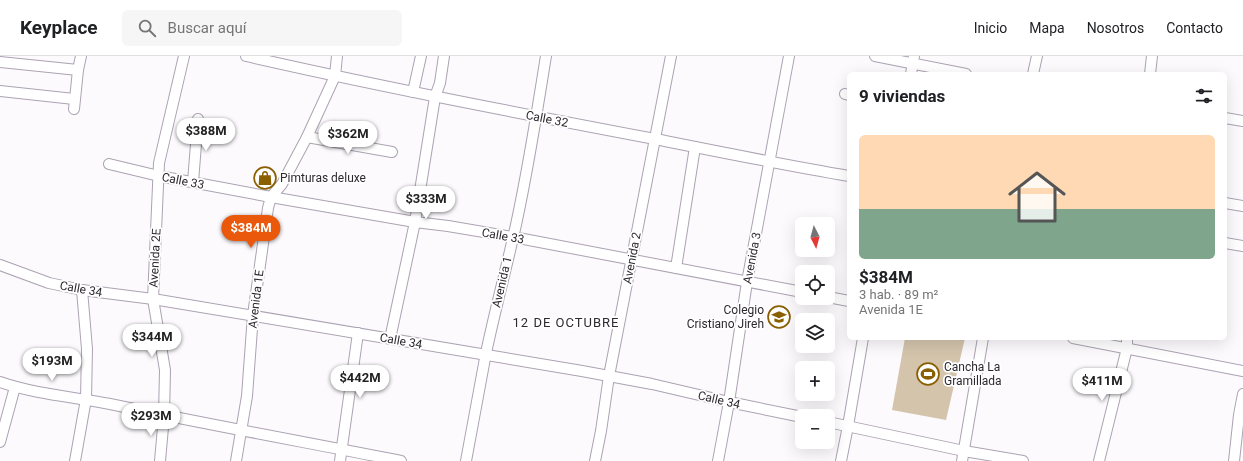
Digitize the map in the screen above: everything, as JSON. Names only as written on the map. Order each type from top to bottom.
[{"type":"street","points":[[74,109],[74,99],[81,56]]},
{"type":"street","name":"Avenida 2E","points":[[160,461],[166,370],[153,299],[159,163],[184,56]]},
{"type":"street","name":"Calle 32","points":[[246,56],[435,97],[847,176]]},
{"type":"street","name":"Avenida 1E","points":[[236,461],[247,396],[253,315],[268,208],[271,197],[282,184],[307,137],[334,76],[337,56]]},
{"type":"street","points":[[413,92],[421,56]]},
{"type":"street","points":[[390,339],[415,222],[435,97],[440,83],[444,56]]},
{"type":"street","name":"Avenida 1","points":[[466,461],[486,356],[513,237],[546,56]]},
{"type":"street","name":"Avenida 2","points":[[595,461],[609,376],[671,56]]},
{"type":"street","name":"Avenida 3","points":[[718,461],[729,402],[747,282],[789,56]]},
{"type":"street","points":[[875,56],[913,65],[954,72]]},
{"type":"street","points":[[1033,72],[1037,56]]},
{"type":"street","points":[[1150,72],[1152,56]]},
{"type":"street","points":[[0,62],[78,70]]},
{"type":"street","points":[[0,91],[74,99]]},
{"type":"street","points":[[1227,118],[1243,121]]},
{"type":"street","points":[[193,182],[198,119]]},
{"type":"street","points":[[307,137],[392,152]]},
{"type":"street","points":[[676,268],[695,147]]},
{"type":"street","name":"Calle 33","points":[[109,164],[159,176],[271,197],[513,237],[795,291]]},
{"type":"street","points":[[1227,203],[1243,206]]},
{"type":"street","points":[[1227,243],[1243,246]]},
{"type":"street","name":"Calle 34","points":[[0,265],[48,283],[82,290],[153,299],[253,315],[609,376],[795,416]]},
{"type":"street","points":[[75,461],[86,399],[87,349],[82,290]]},
{"type":"street","points":[[835,298],[847,301]]},
{"type":"street","points":[[340,461],[358,334]]},
{"type":"street","points":[[841,461],[863,340]]},
{"type":"street","points":[[963,456],[983,340]]},
{"type":"street","points":[[1096,340],[1127,343],[1243,371]]},
{"type":"street","points":[[1099,461],[1127,343]]},
{"type":"street","points":[[0,382],[15,387],[86,399],[164,416],[401,461]]},
{"type":"street","points":[[0,442],[15,387]]},
{"type":"street","points":[[1234,461],[1243,394]]},
{"type":"street","points":[[835,423],[963,456],[1023,461]]},
{"type":"shaded area","name":"Cancha La Gramillada","points":[[905,340],[965,340],[946,420],[892,410]]},
{"type":"place","name":"Pimturas deluxe","points":[[265,178]]},
{"type":"place","name":"Colegio Cristiano Jireh","points":[[779,317]]},
{"type":"place","name":"Cancha La Gramillada","points":[[928,374]]},
{"type":"district","name":"12 DE OCTUBRE","points":[[566,322]]}]
